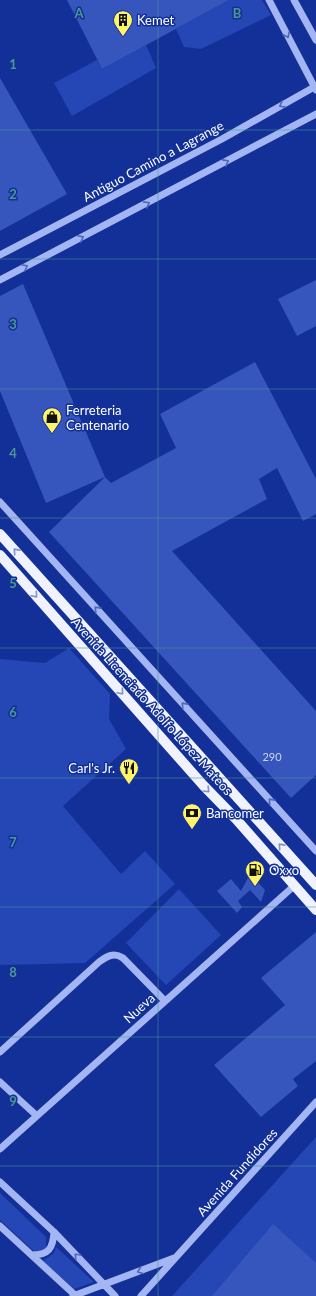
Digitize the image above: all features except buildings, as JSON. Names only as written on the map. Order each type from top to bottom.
[{"type":"main road","name":"Avenida Licenciado Adolfo López Mateos","points":[[0,534],[316,885]]},
{"type":"main road","name":"Avenida Licenciado Adolfo López Mateos","points":[[0,555],[197,779],[236,819],[316,910]]},
{"type":"street","points":[[269,0],[316,88]]},
{"type":"street","points":[[294,0],[316,40]]},
{"type":"street","name":"Antiguo Camino a Lagrange","points":[[0,255],[316,88]]},
{"type":"street","points":[[0,280],[316,114]]},
{"type":"street","points":[[0,502],[316,851]]},
{"type":"street","name":"Nueva","points":[[0,1149],[295,885]]},
{"type":"street","points":[[0,1052],[99,962],[110,955],[123,958],[165,1001]]},
{"type":"street","points":[[0,1082],[37,1116]]},
{"type":"street","name":"Avenida Fundidores","points":[[141,1296],[316,1102]]},
{"type":"street","points":[[0,1182],[54,1232],[116,1296]]},
{"type":"street","points":[[0,1226],[75,1296]]},
{"type":"street","points":[[32,1255],[42,1254],[49,1251],[53,1241],[54,1232]]},
{"type":"street","name":"Avenida Fundidores","points":[[75,1296],[175,1258]]},
{"type":"shaded area","points":[[229,0],[262,0],[271,15],[201,49],[184,47],[176,29]]},
{"type":"shaded area","points":[[146,45],[156,68],[72,116],[54,83],[97,60],[102,69]]},
{"type":"shaded area","points":[[69,648],[110,694],[109,719],[126,749],[63,806],[121,874],[145,851],[175,884],[85,963],[0,965],[0,659],[45,663]]},
{"type":"shaded area","points":[[179,889],[221,935],[166,985],[126,943]]},
{"type":"shaded area","points":[[316,1137],[316,1296],[172,1296]]},
{"type":"shaded area","points":[[0,1193],[46,1237],[46,1250],[35,1252],[0,1220]]},
{"type":"shaded area","points":[[56,1247],[94,1282],[74,1289],[43,1261],[54,1253]]},
{"type":"place","name":"Kemet","points":[[123,37]]},
{"type":"place","name":"Ferreteria Centenario","points":[[52,434]]},
{"type":"place","name":"Carl's Jr.","points":[[129,785]]},
{"type":"place","name":"Bancomer","points":[[192,830]]},
{"type":"place","name":"Oxxo","points":[[255,887]]}]
